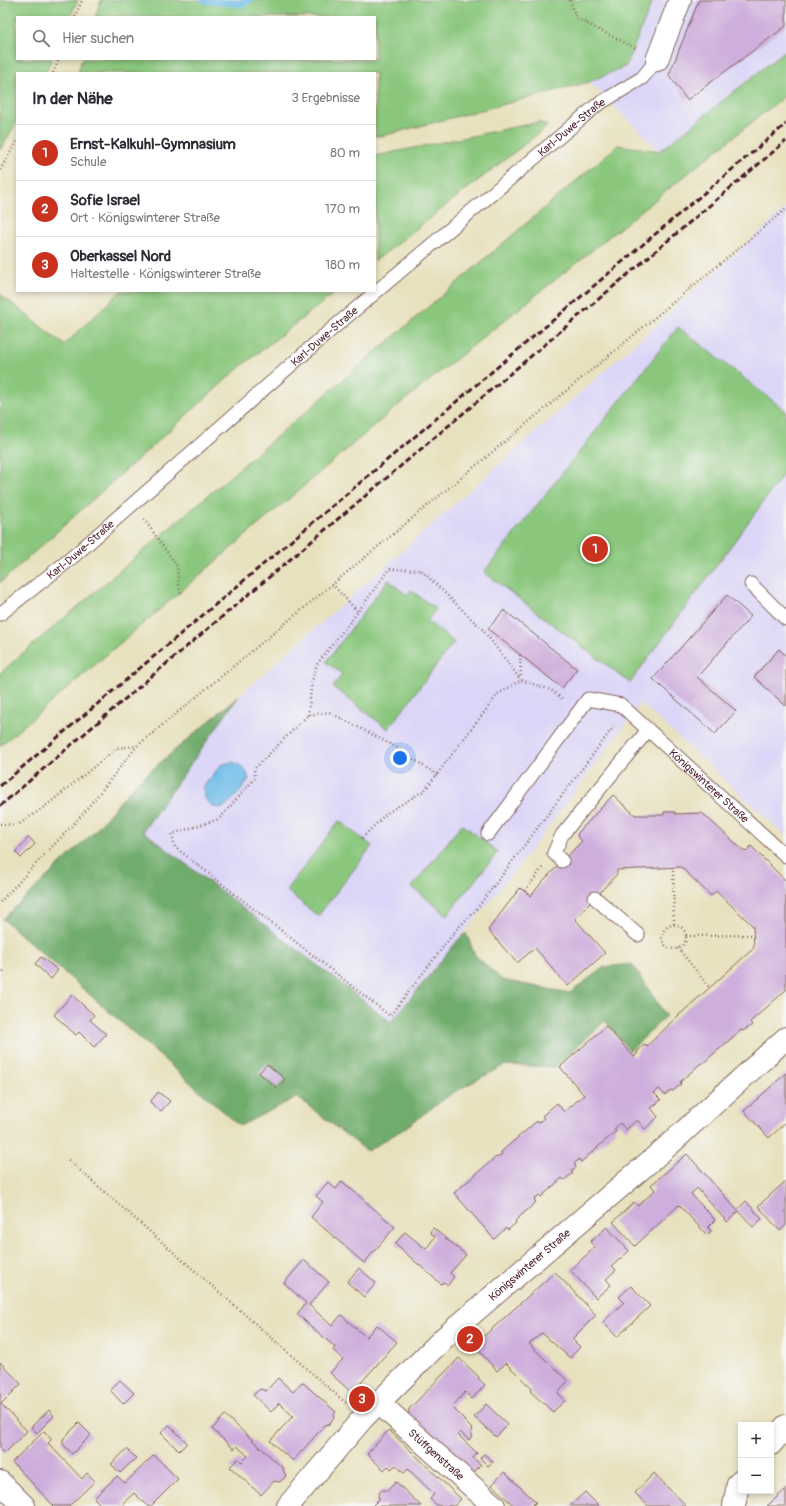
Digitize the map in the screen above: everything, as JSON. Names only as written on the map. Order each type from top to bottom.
[{"type":"main road","name":"Karl-Duwe-Straße","points":[[657,60],[680,0]]},
{"type":"main road","name":"Königswinterer Straße","points":[[288,1506],[363,1418],[445,1337],[669,1145],[786,1038]]},
{"type":"main road","name":"Stüffgenstraße","points":[[379,1403],[494,1506]]},
{"type":"main road","points":[[774,1440],[786,1426]]},
{"type":"main road","points":[[0,1482],[24,1506]]},
{"type":"main road","points":[[734,1506],[738,1484]]},
{"type":"lane","name":"Karl-Duwe-Straße","points":[[376,292],[597,105],[642,78],[657,60]]},
{"type":"lane","name":"Karl-Duwe-Straße","points":[[0,614],[68,561],[376,292]]},
{"type":"lane","points":[[751,584],[786,619]]},
{"type":"lane","points":[[488,834],[588,698],[621,705],[629,712]]},
{"type":"lane","name":"Königswinterer Straße","points":[[629,712],[786,856]]},
{"type":"lane","points":[[558,857],[562,835],[648,730]]},
{"type":"lane","points":[[594,898],[638,935]]},
{"type":"path","points":[[75,16],[82,0]]},
{"type":"path","points":[[570,0],[576,18],[657,60]]},
{"type":"path","points":[[53,72],[59,60]]},
{"type":"path","points":[[0,170],[16,143]]},
{"type":"path","points":[[0,902],[82,815],[137,746],[786,209]]},
{"type":"path","points":[[134,504],[177,566],[179,588],[182,596]]},
{"type":"path","points":[[308,715],[312,681],[316,664],[358,612],[389,569],[421,570],[483,630],[521,680],[535,683],[551,690],[578,711]]},
{"type":"path","points":[[332,584],[358,612]]},
{"type":"path","points":[[520,655],[521,680]]},
{"type":"path","points":[[362,838],[387,813],[425,790],[498,694],[521,680]]},
{"type":"path","points":[[437,775],[396,747],[329,712],[308,715],[254,769],[255,778],[219,819],[172,834],[175,847],[390,1016],[458,928],[475,912],[629,712]]},
{"type":"path","points":[[0,824],[18,825],[47,805],[117,748],[137,746]]},
{"type":"path","points":[[525,892],[558,857]]},
{"type":"path","points":[[673,868],[674,924]]},
{"type":"path","points":[[674,924],[682,928],[686,936],[685,941],[678,948],[673,949],[664,945],[662,941],[662,931],[674,924]]},
{"type":"path","points":[[686,936],[754,935]]},
{"type":"path","points":[[678,948],[709,987]]},
{"type":"path","points":[[0,974],[6,969]]},
{"type":"path","points":[[68,1160],[363,1418]]},
{"type":"shaded area","points":[[513,0],[786,0],[786,50],[660,151],[589,82]]},
{"type":"shaded area","points":[[786,208],[786,836],[641,703],[525,858],[391,1022],[143,831],[239,696]]},
{"type":"green space","points":[[0,0],[78,0],[70,16],[16,16],[16,60],[52,60],[46,72],[16,72],[16,124],[0,150]]},
{"type":"green space","points":[[101,0],[653,0],[626,66],[589,82],[382,136],[376,136],[376,72],[78,72],[82,60],[376,60],[376,16],[95,16]]},
{"type":"green space","points":[[786,50],[786,95],[395,408],[0,746],[0,673],[618,145],[660,151]]},
{"type":"green space","points":[[539,122],[548,126],[376,260],[376,156]]},
{"type":"green space","points":[[120,292],[336,292],[239,368],[0,583],[0,294],[64,345]]},
{"type":"green space","points":[[678,327],[786,411],[786,471],[630,683],[484,572]]},
{"type":"green space","points":[[388,580],[407,595],[411,590],[436,609],[427,621],[454,642],[388,729],[333,687],[342,674],[326,662]]},
{"type":"green space","points":[[239,696],[143,831],[391,1022],[459,939],[466,933],[475,955],[502,980],[570,993],[604,967],[632,964],[666,1016],[630,1051],[605,1021],[555,1067],[505,1065],[454,1092],[402,1130],[367,1151],[297,1097],[240,1126],[3,919],[95,831],[135,784]]},
{"type":"green space","points":[[339,821],[372,846],[318,916],[286,890]]},
{"type":"green space","points":[[462,824],[498,852],[447,915],[412,887]]},
{"type":"water","points":[[231,762],[238,764],[243,768],[249,779],[238,794],[223,808],[213,807],[204,797],[204,786],[221,765]]},
{"type":"building","points":[[699,0],[786,0],[786,26],[687,100],[669,75]]},
{"type":"building","points":[[727,595],[751,616],[697,677],[736,711],[715,734],[653,679]]},
{"type":"building","points":[[504,610],[577,669],[562,688],[488,629]]},
{"type":"building","points":[[779,649],[786,656],[786,706],[754,677]]},
{"type":"building","points":[[613,795],[635,815],[664,815],[664,812],[675,812],[675,814],[702,813],[745,852],[751,846],[786,881],[786,990],[750,1022],[752,1025],[743,1031],[741,1030],[703,1063],[701,1063],[680,1082],[681,1084],[673,1091],[671,1090],[665,1095],[659,1089],[654,1093],[661,1100],[651,1108],[658,1117],[645,1129],[637,1120],[626,1130],[620,1123],[614,1129],[616,1131],[581,1162],[579,1159],[574,1164],[576,1167],[571,1171],[573,1173],[564,1180],[562,1178],[541,1197],[539,1195],[534,1200],[536,1202],[515,1221],[516,1223],[508,1230],[506,1228],[494,1239],[454,1193],[496,1157],[497,1158],[502,1154],[501,1152],[537,1121],[538,1123],[544,1118],[542,1116],[557,1103],[564,1112],[584,1095],[560,1067],[606,1026],[634,1057],[645,1044],[647,1046],[669,1024],[754,948],[753,926],[716,891],[711,896],[681,867],[617,870],[617,874],[575,919],[605,953],[568,986],[535,948],[517,963],[488,930],[520,888],[531,896],[542,882],[582,841],[577,834]]},
{"type":"building","points":[[29,837],[35,844],[21,858],[15,852]]},
{"type":"building","points":[[41,957],[58,970],[51,979],[35,964]]},
{"type":"building","points":[[72,995],[94,1015],[90,1020],[106,1034],[94,1047],[79,1032],[76,1035],[54,1015]]},
{"type":"building","points":[[267,1064],[285,1079],[277,1088],[259,1073]]},
{"type":"building","points":[[786,1073],[786,1122],[769,1138],[744,1111]]},
{"type":"building","points":[[158,1092],[170,1101],[161,1111],[150,1102]]},
{"type":"building","points":[[687,1154],[737,1210],[746,1201],[762,1219],[753,1227],[739,1211],[727,1222],[697,1188],[691,1194],[715,1220],[708,1227],[711,1231],[707,1235],[679,1205],[635,1246],[613,1222],[634,1202],[638,1206],[655,1190],[651,1185]]},
{"type":"building","points":[[342,1181],[395,1227],[364,1263],[311,1217],[323,1202],[316,1196],[328,1182],[336,1189]]},
{"type":"building","points":[[786,1181],[786,1225],[780,1231],[758,1206]]},
{"type":"building","points":[[607,1227],[629,1251],[612,1266],[616,1270],[606,1279],[611,1285],[596,1298],[570,1270],[595,1247],[590,1242]]},
{"type":"building","points":[[433,1228],[466,1255],[450,1273],[454,1277],[448,1285],[444,1282],[441,1284],[395,1244],[405,1232],[426,1249],[435,1237],[430,1232]]},
{"type":"building","points":[[304,1260],[329,1282],[309,1305],[332,1326],[341,1315],[366,1337],[377,1325],[397,1342],[352,1393],[330,1373],[343,1359],[333,1350],[335,1347],[297,1314],[306,1303],[284,1283]]},
{"type":"building","points":[[359,1268],[376,1283],[364,1297],[347,1282]]},
{"type":"building","points":[[555,1272],[596,1315],[572,1339],[580,1347],[570,1358],[542,1333],[529,1344],[568,1381],[558,1393],[565,1400],[553,1412],[530,1391],[532,1389],[506,1363],[497,1371],[474,1345]]},
{"type":"building","points":[[631,1286],[650,1306],[617,1337],[603,1322],[624,1302],[619,1297]]},
{"type":"building","points":[[459,1358],[479,1377],[478,1378],[485,1385],[472,1399],[465,1392],[452,1407],[473,1430],[470,1433],[473,1435],[469,1440],[460,1432],[458,1435],[477,1453],[473,1458],[481,1465],[472,1474],[409,1416],[409,1409]]},
{"type":"building","points":[[0,1362],[21,1384],[1,1404],[27,1431],[4,1454],[0,1449]]},
{"type":"building","points":[[278,1378],[293,1392],[302,1382],[336,1412],[334,1414],[334,1418],[329,1424],[325,1425],[293,1461],[270,1441],[293,1416],[279,1403],[271,1412],[253,1395],[260,1389],[266,1391]]},
{"type":"building","points":[[120,1380],[134,1393],[123,1404],[110,1390]]},
{"type":"building","points":[[486,1404],[508,1425],[496,1437],[474,1417]]},
{"type":"building","points":[[49,1410],[54,1416],[37,1433],[31,1427]]},
{"type":"building","points":[[225,1415],[284,1469],[283,1470],[286,1476],[280,1482],[274,1481],[261,1495],[230,1467],[238,1459],[242,1462],[248,1456],[237,1446],[234,1449],[212,1429]]},
{"type":"building","points":[[79,1423],[91,1435],[72,1454],[63,1444],[63,1439]]},
{"type":"building","points":[[169,1425],[187,1443],[179,1451],[161,1433]]},
{"type":"building","points":[[389,1430],[461,1499],[454,1506],[438,1506],[430,1499],[434,1494],[408,1469],[404,1473],[396,1465],[391,1469],[388,1466],[384,1470],[367,1454]]},
{"type":"building","points":[[44,1431],[52,1439],[48,1443],[82,1479],[87,1473],[95,1481],[69,1506],[54,1506],[12,1462]]},
{"type":"building","points":[[127,1449],[136,1458],[120,1473],[111,1464]]},
{"type":"building","points":[[484,1454],[493,1462],[488,1466],[480,1458]]},
{"type":"building","points":[[154,1455],[178,1479],[151,1506],[147,1506],[134,1493],[123,1503],[125,1506],[102,1506],[94,1498],[117,1476],[125,1483]]},
{"type":"building","points":[[504,1472],[536,1502],[532,1506],[514,1506],[492,1485]]},
{"type":"building","points":[[654,1473],[686,1505],[685,1506],[648,1506],[635,1493]]},
{"type":"building","points":[[396,1482],[421,1506],[372,1506],[380,1498],[378,1497],[379,1493],[382,1490],[387,1491]]},
{"type":"building","points":[[786,1489],[786,1506],[767,1506]]},
{"type":"building","points":[[585,1492],[599,1506],[570,1506]]},
{"type":"waterway","points":[[204,0],[242,4],[250,0]]},
{"type":"railway","points":[[0,786],[786,124]]},
{"type":"railway","points":[[0,806],[786,141]]},
{"type":"place","name":"Ernst-Kalkuhl-Gymnasium","points":[[595,549]]},
{"type":"place","name":"Sofie Israel","points":[[470,1339]]},
{"type":"place","name":"Oberkassel Nord","points":[[362,1399]]}]
